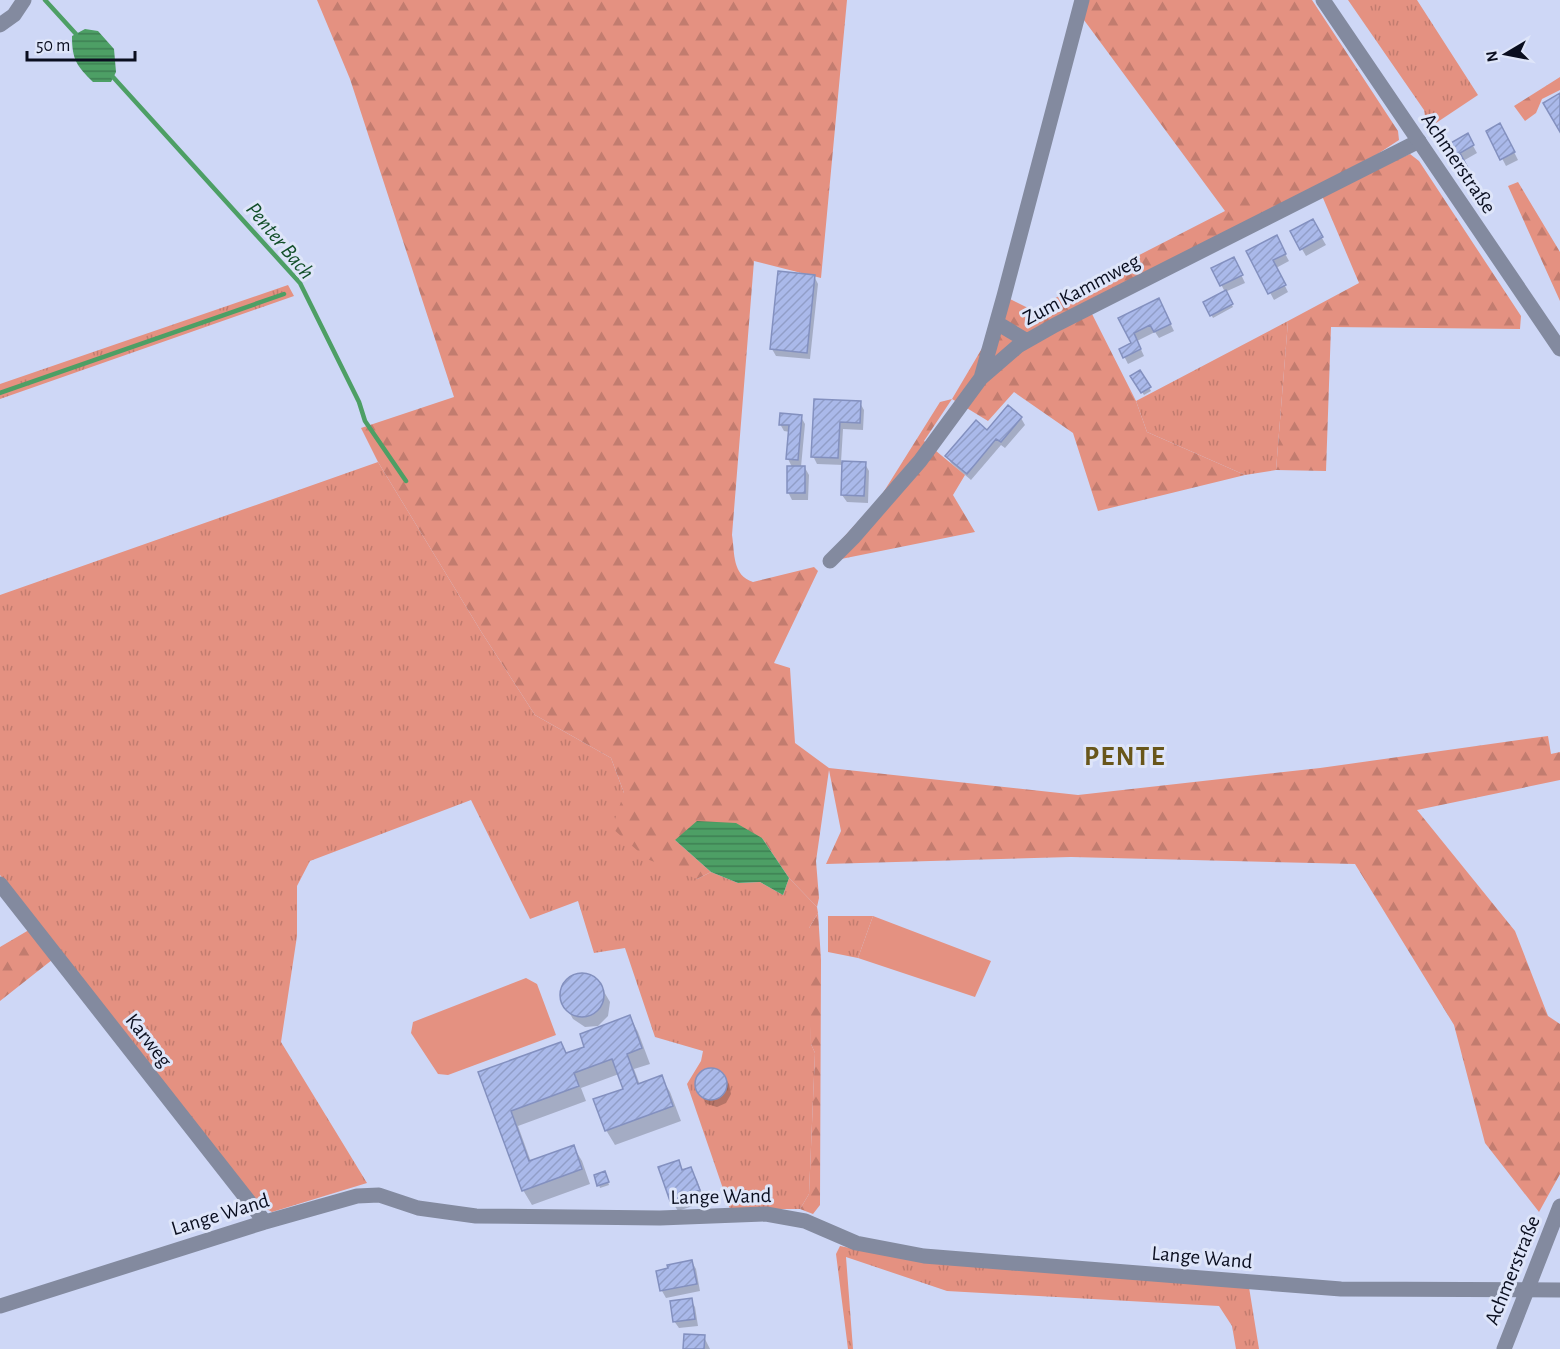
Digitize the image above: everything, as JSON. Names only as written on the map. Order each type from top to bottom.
[{"type":"street","points":[[0,25],[14,15],[24,0]]},
{"type":"street","points":[[981,378],[1082,0]]},
{"type":"street","name":"Achmerstraße","points":[[1323,0],[1560,349]]},
{"type":"street","name":"Zum Kammweg","points":[[830,561],[920,461],[981,378],[1027,341],[1419,141]]},
{"type":"street","points":[[997,323],[1027,341]]},
{"type":"street","name":"Karweg","points":[[0,884],[265,1222]]},
{"type":"street","name":"Lange Wand","points":[[0,1306],[265,1222],[357,1196],[379,1195],[418,1208],[476,1216],[660,1218],[766,1214],[806,1221],[856,1243],[924,1256],[1341,1289],[1560,1290]]},
{"type":"street","name":"Achmerstraße","points":[[1504,1349],[1560,1206]]},
{"type":"green space","points":[[317,0],[847,0],[821,278],[754,261],[732,535],[738,569],[746,579],[753,582],[814,567],[818,571],[774,663],[790,668],[795,743],[829,768],[1078,795],[1320,768],[1548,736],[1551,754],[1560,752],[1560,780],[1417,810],[1515,931],[1548,1016],[1560,1024],[1560,1174],[1539,1212],[1485,1143],[1454,1025],[1355,864],[1071,857],[826,864],[841,831],[829,770],[816,861],[819,898],[817,907],[789,878],[762,838],[675,840],[711,872],[697,879],[647,859],[612,828],[624,793],[611,758],[535,715],[378,462],[361,428],[454,397],[350,79]]},
{"type":"green space","points":[[1085,0],[1312,0],[1398,131],[1399,140],[1324,189],[1410,154],[1419,161],[1521,316],[1520,329],[1331,327],[1326,471],[1276,470],[1288,321],[1359,283],[1320,191],[1089,308],[1136,401],[1147,432],[1245,475],[1098,511],[1073,433],[1014,392],[988,421],[952,399],[997,323],[1004,296],[1032,310],[1225,211],[1081,16]]},
{"type":"green space","points":[[1348,0],[1417,0],[1478,95],[1427,129],[1424,110]]},
{"type":"green space","points":[[1560,77],[1560,90],[1542,99],[1536,113],[1525,121],[1514,106]]},
{"type":"green space","points":[[1518,182],[1560,252],[1560,301],[1508,186]]},
{"type":"green space","points":[[288,285],[294,296],[0,399],[0,384]]},
{"type":"green space","points":[[1288,321],[1276,470],[1245,475],[1147,432],[1136,401]]},
{"type":"green space","points":[[952,399],[924,441],[965,475],[953,495],[975,532],[841,559],[834,548],[881,496],[940,402]]},
{"type":"green space","points":[[378,462],[535,715],[611,758],[624,793],[697,879],[711,872],[738,883],[760,882],[783,895],[789,878],[817,907],[818,913],[809,928],[811,1044],[815,1053],[809,1194],[800,1209],[730,1209],[687,1084],[701,1061],[703,1051],[655,1037],[625,948],[594,953],[578,901],[530,919],[471,800],[310,861],[297,886],[297,936],[281,1042],[367,1183],[272,1212],[261,1206],[0,875],[0,595]]},
{"type":"green space","points":[[818,913],[821,960],[820,1205],[813,1214],[800,1209],[809,1194],[815,1053],[811,1044],[806,957],[809,928]]},
{"type":"green space","points":[[828,916],[873,916],[858,958],[828,952]]},
{"type":"green space","points":[[873,916],[991,961],[975,997],[858,958]]},
{"type":"green space","points":[[34,927],[57,956],[0,1001],[0,947]]},
{"type":"green space","points":[[526,978],[537,984],[556,1035],[448,1075],[438,1074],[411,1033],[413,1022]]},
{"type":"green space","points":[[840,1246],[915,1261],[1248,1281],[1259,1349],[1236,1349],[1232,1326],[1219,1306],[947,1291],[846,1257],[853,1349],[848,1349],[836,1254]]},
{"type":"shaded area","points":[[85,29],[98,31],[114,49],[116,72],[111,82],[93,82],[76,62],[72,36]]},
{"type":"shaded area","points":[[697,821],[736,823],[762,838],[789,878],[783,895],[760,882],[738,883],[711,872],[675,840]]},
{"type":"building","points":[[1560,93],[1560,132],[1543,103]]},
{"type":"building","points":[[1500,123],[1515,152],[1500,160],[1486,131]]},
{"type":"building","points":[[1468,133],[1474,145],[1460,153],[1468,168],[1463,171],[1449,144]]},
{"type":"building","points":[[1313,219],[1323,237],[1300,250],[1290,231]]},
{"type":"building","points":[[1277,235],[1286,254],[1273,260],[1286,285],[1268,294],[1246,251]]},
{"type":"building","points":[[1234,257],[1243,275],[1220,286],[1211,268]]},
{"type":"building","points":[[778,271],[815,275],[807,353],[770,349]]},
{"type":"building","points":[[1226,290],[1233,304],[1210,316],[1203,302]]},
{"type":"building","points":[[1159,298],[1171,324],[1154,332],[1150,325],[1134,333],[1141,349],[1123,358],[1119,349],[1131,343],[1118,318]]},
{"type":"building","points":[[1140,370],[1151,387],[1141,393],[1130,376]]},
{"type":"building","points":[[814,399],[861,401],[860,423],[840,422],[838,458],[811,457]]},
{"type":"building","points":[[1008,405],[1022,417],[1001,442],[996,439],[967,474],[945,456],[976,420],[987,430]]},
{"type":"building","points":[[780,413],[802,415],[798,460],[786,459],[789,425],[779,425]]},
{"type":"building","points":[[842,461],[866,462],[864,496],[841,495]]},
{"type":"building","points":[[787,466],[805,466],[805,493],[787,493]]},
{"type":"building","points":[[582,973],[598,979],[604,995],[598,1011],[582,1017],[566,1011],[560,995],[566,979]]},
{"type":"building","points":[[630,1015],[642,1048],[627,1054],[638,1084],[662,1075],[673,1106],[605,1131],[593,1099],[623,1089],[612,1059],[574,1073],[579,1086],[511,1111],[529,1161],[574,1145],[582,1169],[522,1191],[478,1072],[561,1042],[566,1053],[584,1047],[580,1034]]},
{"type":"building","points":[[711,1068],[723,1072],[727,1084],[723,1096],[711,1100],[699,1096],[695,1084],[699,1072]]},
{"type":"building","points":[[679,1160],[682,1170],[691,1167],[700,1190],[670,1201],[658,1167]]},
{"type":"building","points":[[605,1171],[609,1182],[597,1186],[594,1175]]},
{"type":"building","points":[[692,1260],[697,1284],[660,1291],[656,1271],[668,1268],[667,1265]]},
{"type":"building","points":[[692,1298],[695,1319],[673,1322],[670,1301]]},
{"type":"building","points":[[684,1334],[705,1335],[704,1349],[683,1349]]},
{"type":"waterway","name":"Penter Bach","points":[[45,0],[76,34]]},
{"type":"waterway","name":"Penter Bach","points":[[113,77],[300,283],[359,402],[365,421],[406,481]]},
{"type":"waterway","points":[[0,393],[284,294]]},
{"type":"district","name":"PENTE","points":[[1125,756]]}]
